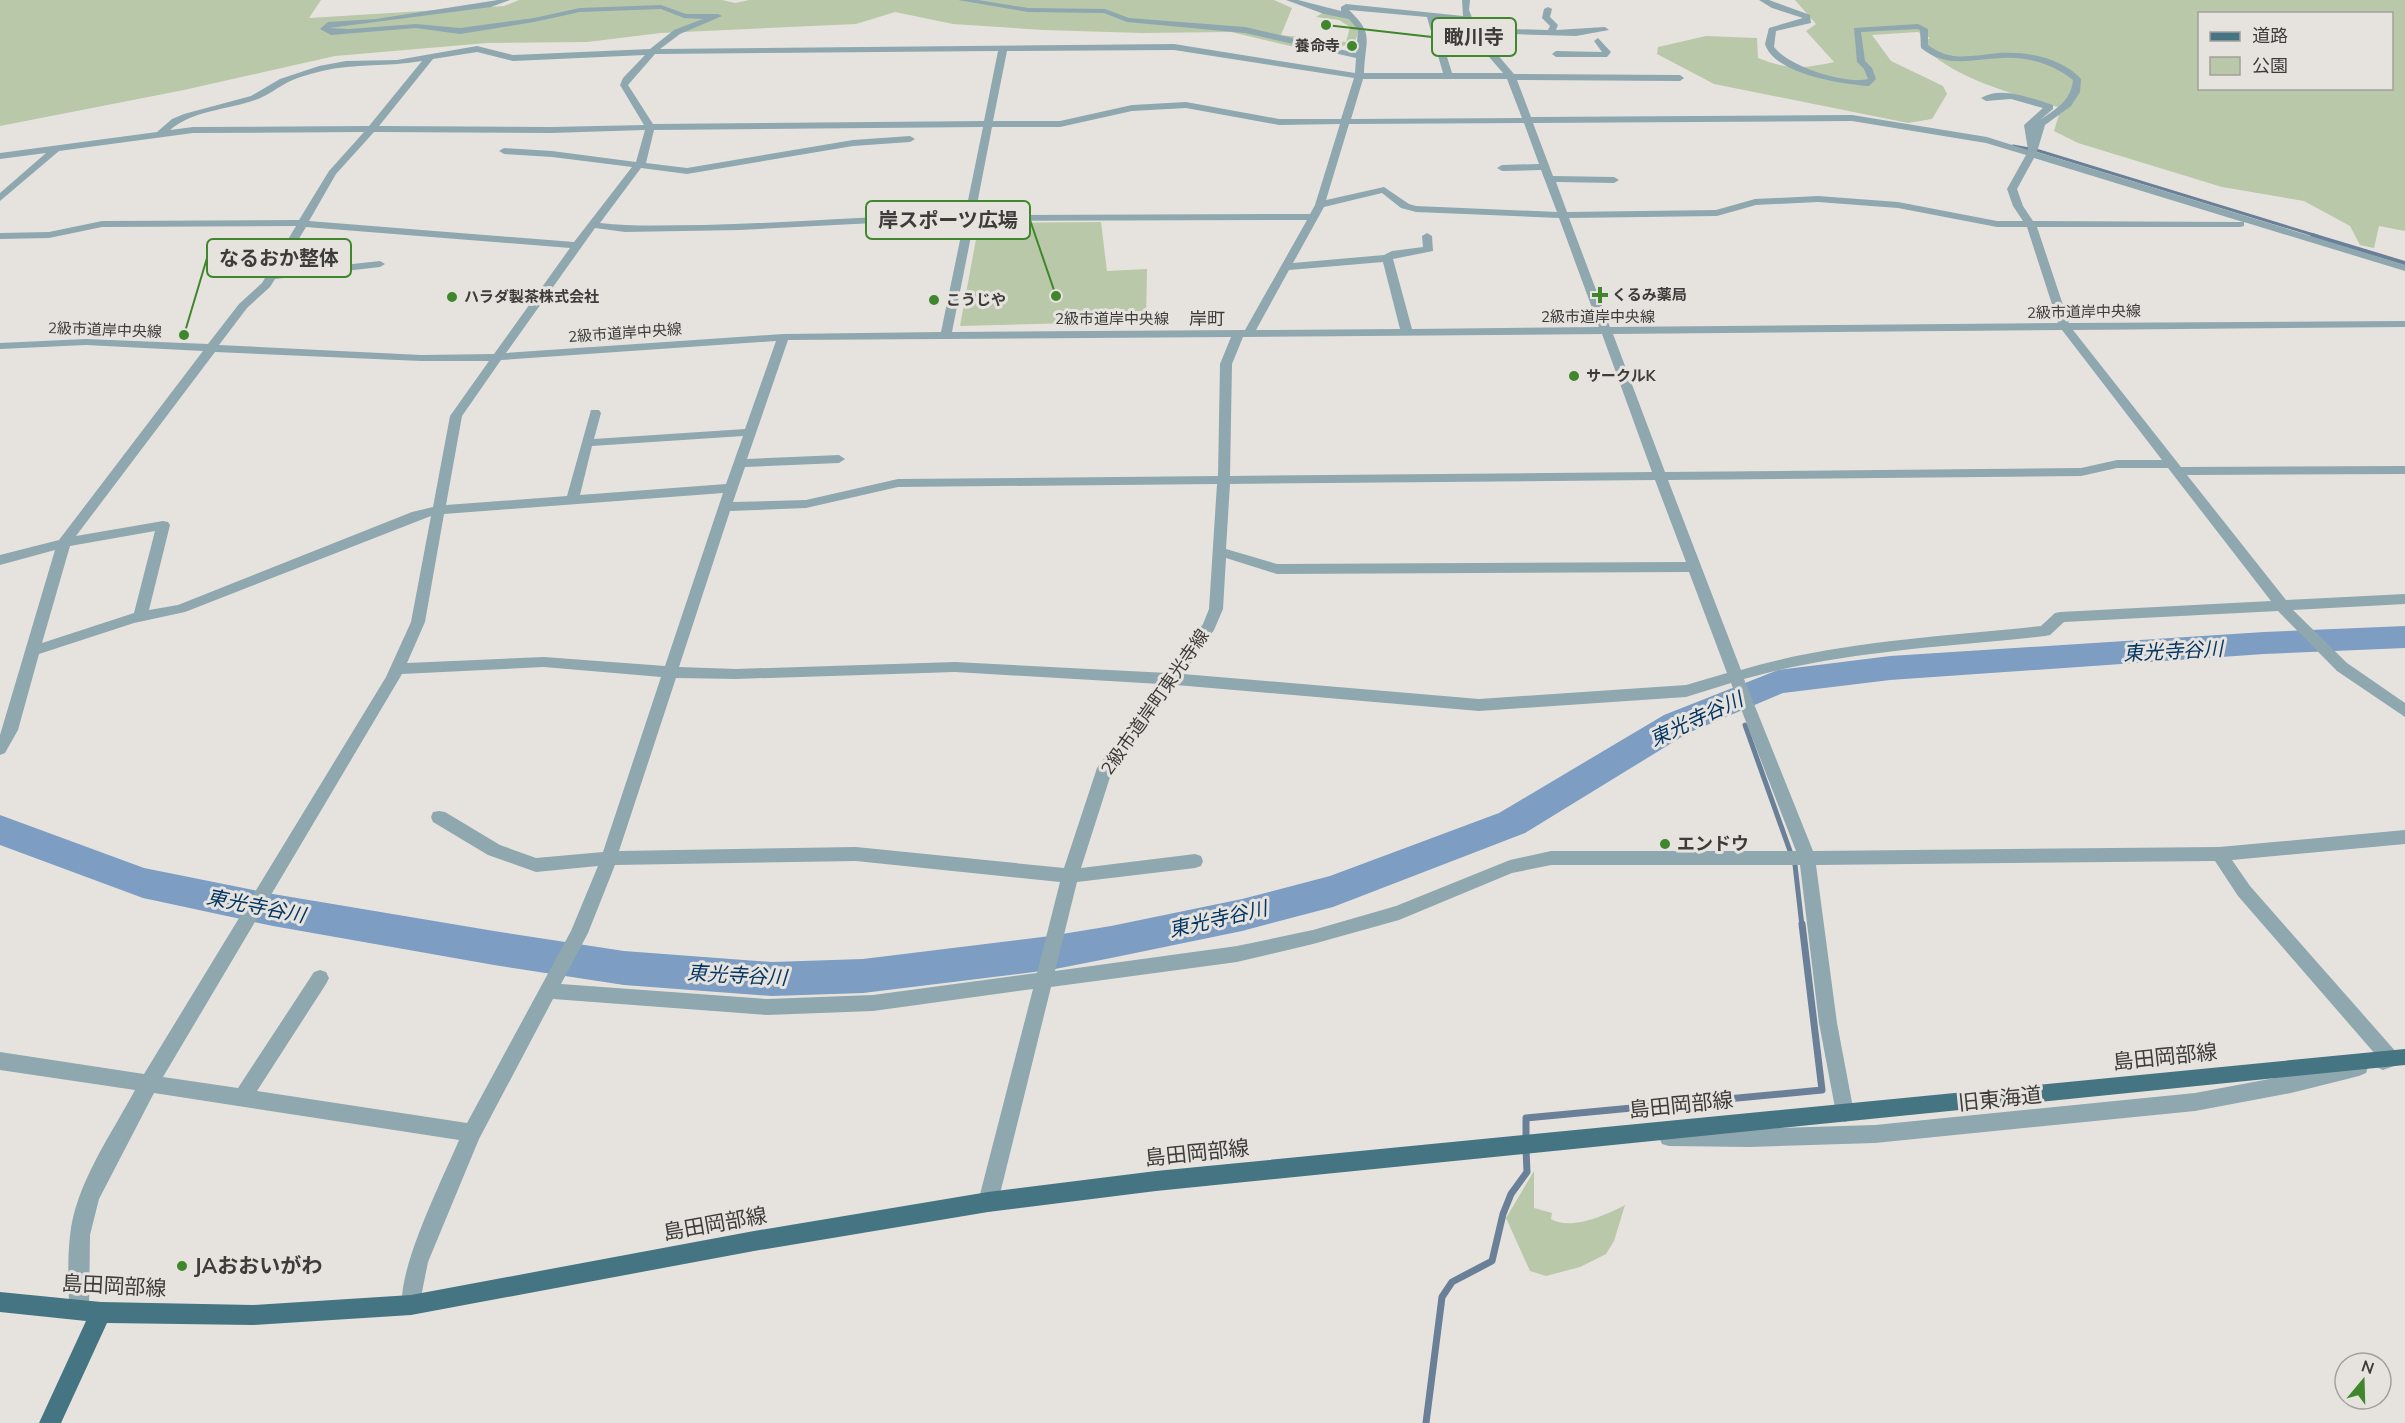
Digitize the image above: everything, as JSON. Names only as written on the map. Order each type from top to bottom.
[{"type":"main road","name":"島田岡部線","points":[[0,1302],[101,1312],[253,1315],[411,1305],[754,1241],[988,1202],[1155,1181],[2398,1058]]},
{"type":"main road","points":[[50,1423],[101,1312]]},
{"type":"street","points":[[79,1310],[80,1235],[90,1197],[107,1161],[150,1082],[372,715],[397,669],[418,622],[456,416],[577,245],[642,161],[650,127],[624,85],[626,80],[661,42],[676,32],[718,16],[690,17],[680,15],[670,8],[661,7],[593,9],[460,31],[416,26],[349,32],[332,32],[324,29],[328,24],[376,21],[491,5],[506,0]]},
{"type":"street","points":[[962,0],[1028,10],[1105,11],[1127,20],[1245,30],[1306,46],[1360,56]]},
{"type":"street","points":[[1290,0],[1328,12],[1351,15]]},
{"type":"street","points":[[1466,0],[1464,7],[1473,30],[1510,76],[1605,332],[1807,858],[1828,1023],[1845,1113]]},
{"type":"street","points":[[1763,0],[1808,17],[1808,21],[1803,23],[1776,27],[1772,30],[1769,40],[1772,49],[1779,57],[1803,69],[1847,81],[1869,82],[1872,80],[1868,68],[1861,62],[1857,30],[1907,26],[1918,26],[1924,29],[1924,46],[1941,58],[1955,61],[2012,55],[2039,59],[2068,70],[2077,79],[2076,92],[2068,104],[2041,124],[2032,150],[2012,189],[2018,206],[2031,225],[2065,327],[2285,610],[2342,667],[2405,711]]},
{"type":"street","points":[[1351,15],[1346,12],[1348,3],[1467,19]]},
{"type":"street","points":[[1548,9],[1546,18],[1554,25],[1554,52]]},
{"type":"street","name":"2級市道岸町東光寺線","points":[[988,1202],[1070,876],[1105,768],[1172,680],[1209,626],[1216,609],[1224,480],[1226,364],[1320,205],[1359,76],[1364,28],[1360,21],[1351,15]]},
{"type":"street","points":[[1430,15],[1449,76]]},
{"type":"street","points":[[1473,30],[1554,52],[1680,78]]},
{"type":"street","points":[[160,134],[175,121],[187,116],[254,98],[283,81],[320,69],[346,64],[391,64],[477,49],[513,58],[527,58],[568,54],[652,52],[1174,47],[1359,76],[1510,76],[1554,52],[1605,30]]},
{"type":"street","points":[[1554,52],[1604,55],[1607,52],[1598,41]]},
{"type":"street","points":[[946,335],[1003,48]]},
{"type":"street","points":[[0,749],[10,730],[64,543],[243,306],[266,285],[300,223],[332,173],[430,57]]},
{"type":"street","points":[[1986,98],[2012,96],[2050,107],[2029,125],[2032,150]]},
{"type":"street","points":[[0,156],[193,130],[372,128],[551,130],[650,127],[1060,124],[1132,108],[1186,105],[1279,122],[1852,118],[1987,140],[2032,150],[2255,223],[2405,268]]},
{"type":"street","points":[[504,151],[555,154],[637,166],[697,170],[854,143],[910,139]]},
{"type":"street","points":[[0,198],[57,148]]},
{"type":"street","points":[[1502,168],[1545,167]]},
{"type":"street","points":[[1549,179],[1614,180]]},
{"type":"street","points":[[1320,205],[1384,190],[1405,206],[1416,208],[1562,215],[1717,213],[1755,202],[1818,199],[1898,205],[1997,224],[2255,223]]},
{"type":"street","points":[[594,225],[625,229],[969,218],[1313,217]]},
{"type":"street","points":[[0,236],[49,235],[102,224],[300,223],[577,245]]},
{"type":"street","points":[[1285,267],[1387,258],[1392,254],[1429,249],[1427,236]]},
{"type":"street","points":[[1387,258],[1407,333]]},
{"type":"street","points":[[271,276],[380,264]]},
{"type":"street","name":"2級市道岸中央線","points":[[0,346],[86,342],[421,358],[497,357],[783,337],[2405,324]]},
{"type":"street","points":[[411,1305],[418,1262],[472,1133],[579,933],[609,858],[739,463],[783,337]]},
{"type":"street","points":[[572,500],[595,413]]},
{"type":"street","points":[[587,443],[750,432]]},
{"type":"street","points":[[739,463],[839,459]]},
{"type":"street","points":[[725,507],[806,504],[898,483],[2081,472],[2116,464],[2174,468],[2405,470]]},
{"type":"street","points":[[33,651],[140,617],[180,609],[417,515],[438,510],[731,488]]},
{"type":"street","points":[[0,560],[64,543],[163,525],[140,617]]},
{"type":"street","points":[[1220,552],[1277,569],[1695,567]]},
{"type":"street","points":[[397,669],[544,662],[670,672],[736,674],[956,667],[1172,680],[1479,705],[1686,691],[1738,679],[1778,664],[1829,654],[2045,631],[2060,617],[2285,610],[2405,598]]},
{"type":"street","points":[[439,817],[494,850],[536,865],[567,864],[609,858],[856,854],[1070,876],[1195,861]]},
{"type":"street","points":[[549,991],[767,1007],[873,1003],[1047,970],[1237,954],[1313,938],[1399,913],[1510,867],[1551,858],[2219,854],[2405,837]]},
{"type":"street","points":[[2219,854],[2244,891],[2398,1058]]},
{"type":"street","points":[[243,1097],[320,978]]},
{"type":"street","name":"旧東海道","points":[[1609,1136],[1750,1138],[1875,1134],[2195,1102],[2291,1084],[2398,1058]]},
{"type":"street","points":[[0,1061],[150,1082],[472,1133]]},
{"type":"green space","points":[[0,0],[321,0],[309,18],[504,6],[519,0],[722,0],[735,3],[749,0],[1274,0],[1292,8],[1281,35],[1346,42],[1350,27],[1339,20],[1316,17],[1324,12],[1349,17],[1360,26],[1355,42],[1320,53],[1231,32],[1142,33],[1043,30],[953,24],[895,12],[856,24],[661,33],[587,42],[487,43],[335,56],[184,90],[0,126]]},
{"type":"green space","points":[[1795,0],[2405,0],[2405,231],[2379,226],[2374,248],[2360,245],[2350,226],[2304,201],[2222,187],[2078,143],[2054,131],[2061,108],[1986,84],[1951,68],[1920,45],[1930,38],[1918,32],[1872,35],[1891,61],[1943,86],[1947,94],[1932,119],[1908,123],[1714,84],[1657,54],[1658,47],[1706,36],[1757,38],[1758,58],[1769,62],[1796,67],[1834,62],[1806,31],[1816,24]]},
{"type":"green space","points":[[1101,222],[1107,271],[1147,269],[1146,321],[960,326],[979,223]]},
{"type":"green space","points":[[1534,1171],[1534,1208],[1552,1213],[1551,1219],[1559,1222],[1588,1220],[1625,1205],[1614,1241],[1606,1254],[1580,1267],[1546,1276],[1530,1271],[1506,1218]]},
{"type":"waterway","points":[[2013,146],[2036,150],[2317,236]]},
{"type":"waterway","points":[[2312,235],[2405,263]]},
{"type":"waterway","name":"東光寺谷川","points":[[0,829],[143,883],[273,910],[494,948],[624,968],[772,979],[863,976],[1050,953],[1111,942],[1242,915],[1333,891],[1512,823],[1676,724],[1778,682],[1890,668],[2264,643],[2405,637]]},
{"type":"waterway","points":[[1745,725],[1795,865],[1802,926]]},
{"type":"waterway","points":[[1526,1140],[1526,1118],[1822,1090],[1802,924]]},
{"type":"waterway","points":[[1426,1423],[1442,1297],[1452,1282],[1492,1261],[1503,1214],[1511,1194],[1527,1172],[1526,1149]]},
{"type":"place","name":"瞰川寺","points":[[1326,25]]},
{"type":"place","name":"養命寺","points":[[1352,46]]},
{"type":"place","name":"くるみ薬局","points":[[1600,295]]},
{"type":"place","name":"岸スポーツ広場","points":[[1056,296]]},
{"type":"place","name":"ハラダ製茶株式会社","points":[[452,297]]},
{"type":"place","name":"こうじや","points":[[934,300]]},
{"type":"place","name":"なるおか整体","points":[[184,335]]},
{"type":"place","name":"サークルK","points":[[1574,376]]},
{"type":"place","name":"エンドウ","points":[[1665,844]]},
{"type":"place","name":"JAおおいがわ","points":[[182,1266]]},
{"type":"district","name":"岸町","points":[[1207,319]]}]
